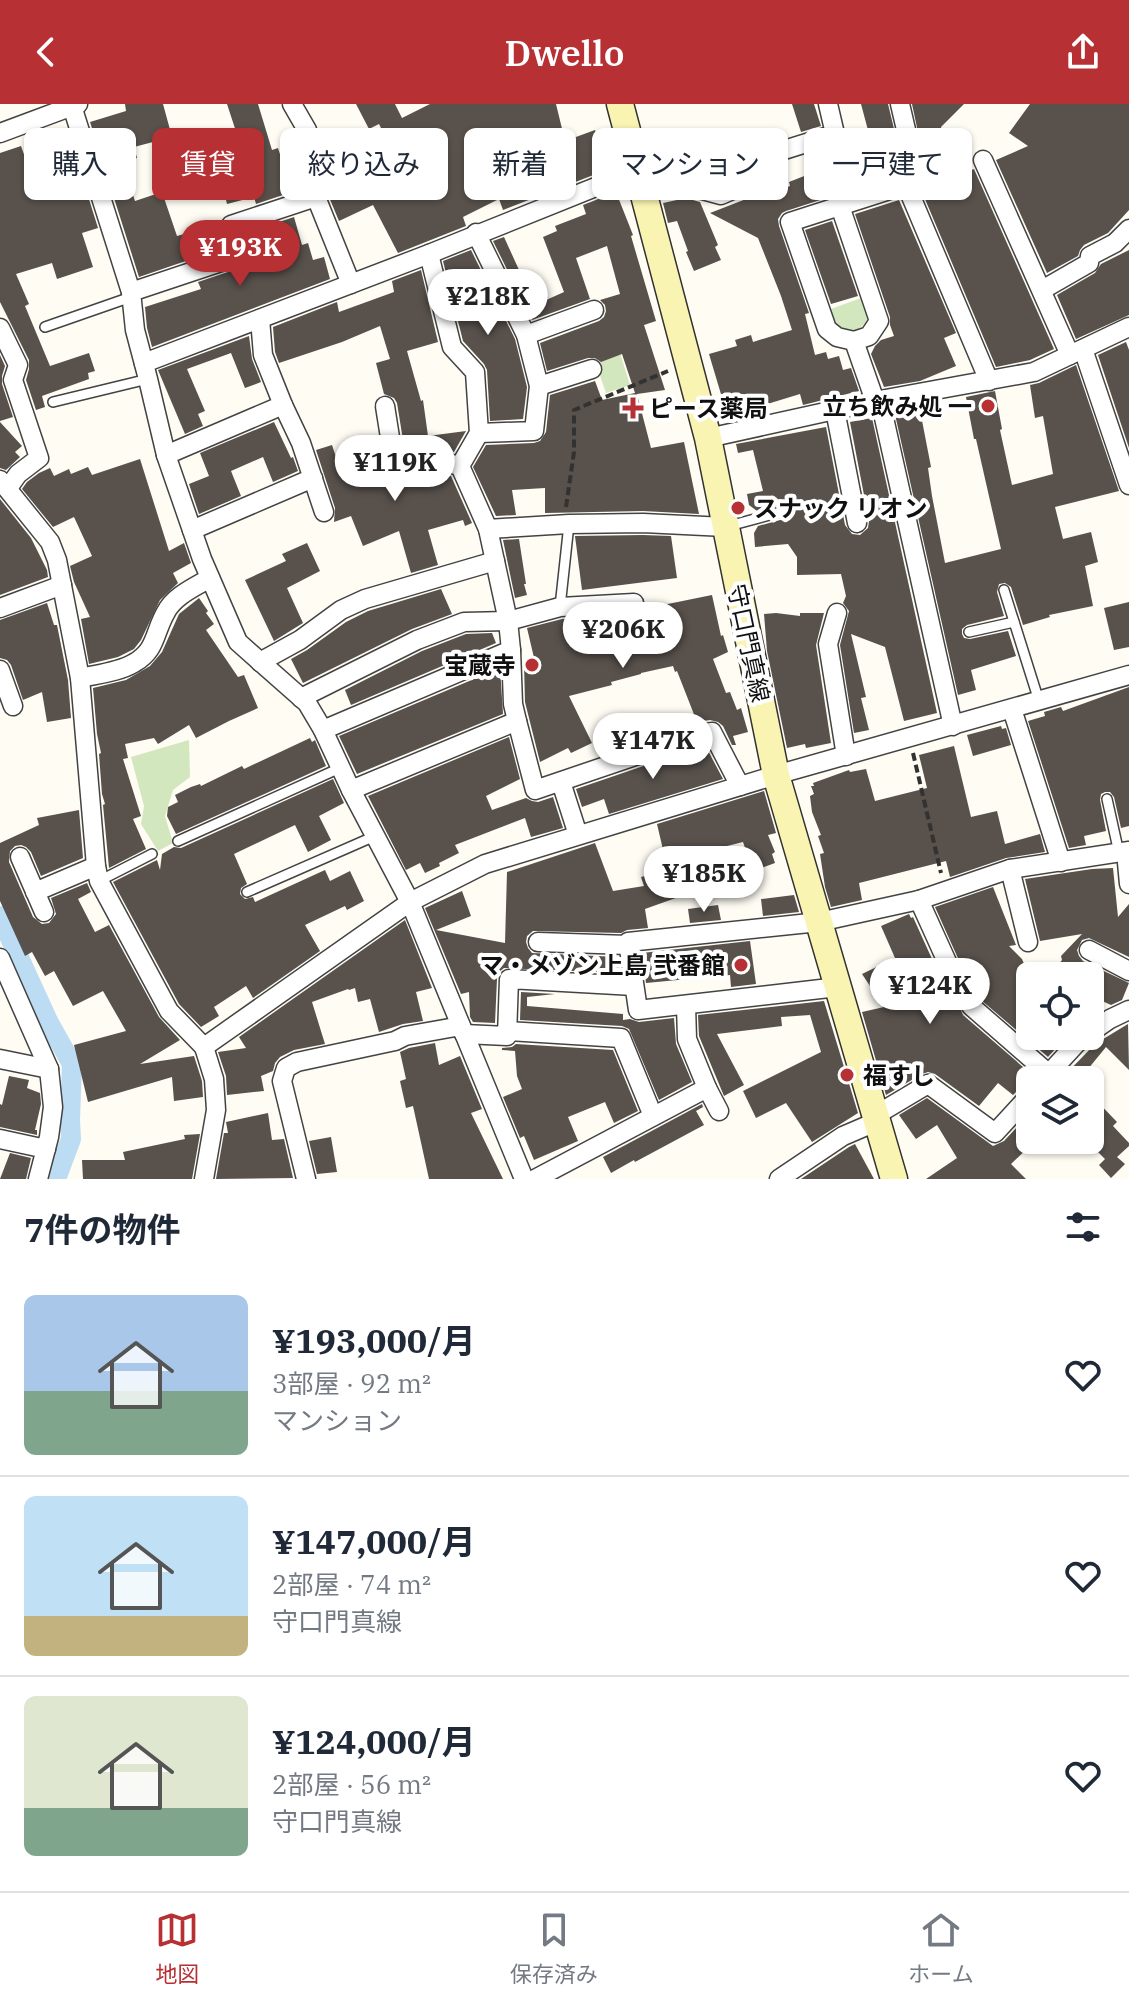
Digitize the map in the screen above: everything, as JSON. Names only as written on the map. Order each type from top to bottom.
[{"type":"main road","name":"守口門真線","points":[[620,104],[626,128]]},
{"type":"main road","name":"守口門真線","points":[[646,200],[708,438],[776,775],[894,1179]]},
{"type":"street","points":[[292,104],[306,128]]},
{"type":"street","points":[[788,149],[835,134],[828,104]]},
{"type":"street","points":[[900,104],[906,128]]},
{"type":"street","points":[[0,133],[75,105],[131,294],[135,330],[166,455],[210,578],[238,642],[307,703],[323,730],[410,902],[524,1179]]},
{"type":"street","points":[[983,160],[1042,290],[1077,352],[1129,485]]},
{"type":"street","points":[[146,371],[260,319],[476,233],[592,194]]},
{"type":"street","points":[[131,294],[239,256],[231,225],[307,200]]},
{"type":"street","points":[[317,200],[351,284]]},
{"type":"street","points":[[840,206],[879,321],[869,336],[854,341],[837,337],[827,329],[790,222],[859,200]]},
{"type":"street","points":[[913,200],[989,381]]},
{"type":"street","points":[[1042,290],[1089,263],[1090,256],[1115,243],[1129,229]]},
{"type":"street","points":[[476,233],[526,335],[539,386],[534,431],[479,433]]},
{"type":"street","points":[[429,254],[452,347],[475,372],[479,433],[460,466]]},
{"type":"street","points":[[526,335],[594,310]]},
{"type":"street","points":[[260,319],[263,355],[301,443],[324,512]]},
{"type":"street","points":[[708,438],[878,401],[1034,372],[1129,327]]},
{"type":"street","points":[[1,331],[18,365],[13,380],[39,458],[4,484],[50,542],[57,560],[80,678],[98,874],[169,1011],[204,1047],[214,1079],[216,1110],[204,1179]]},
{"type":"street","points":[[854,341],[878,401],[953,726]]},
{"type":"street","points":[[539,386],[592,369]]},
{"type":"street","points":[[166,455],[283,405]]},
{"type":"street","points":[[385,406],[392,450],[460,466]]},
{"type":"street","points":[[835,410],[857,523]]},
{"type":"street","points":[[460,466],[488,529],[508,621],[513,704],[535,790],[712,732],[740,786]]},
{"type":"street","points":[[192,530],[313,478]]},
{"type":"street","points":[[488,529],[643,523],[725,527]]},
{"type":"street","points":[[260,662],[300,640],[341,610],[365,599],[495,561]]},
{"type":"street","points":[[80,678],[137,662],[152,649],[166,611],[176,600],[210,578]]},
{"type":"street","points":[[0,608],[62,585]]},
{"type":"street","points":[[301,698],[429,635],[464,622],[508,621],[560,607],[634,603]]},
{"type":"street","points":[[837,613],[828,644],[846,756]]},
{"type":"street","points":[[323,730],[511,650]]},
{"type":"street","points":[[0,670],[13,706]]},
{"type":"street","points":[[204,1047],[410,902],[485,864],[776,775],[1129,675]]},
{"type":"street","points":[[1012,709],[1061,862]]},
{"type":"street","points":[[351,790],[517,721]]},
{"type":"street","points":[[561,782],[578,835]]},
{"type":"street","points":[[538,942],[628,945],[628,942],[819,922],[919,900],[1010,869],[1125,852],[1129,884]]},
{"type":"street","points":[[20,857],[44,912]]},
{"type":"street","points":[[1010,869],[1028,942]]},
{"type":"street","points":[[35,892],[98,874]]},
{"type":"street","points":[[919,900],[967,1000],[1035,1066]]},
{"type":"street","points":[[628,945],[638,1010],[838,987]]},
{"type":"street","points":[[1089,950],[1129,971]]},
{"type":"street","points":[[0,958],[49,1069],[53,1107],[38,1179]]},
{"type":"street","points":[[306,1179],[282,1081],[286,1068],[297,1062],[395,1041],[405,1036],[462,1030],[507,1036],[509,979],[634,986]]},
{"type":"street","points":[[686,1005],[687,1039],[719,1111]]},
{"type":"street","points":[[1104,1023],[1129,1010]]},
{"type":"street","points":[[507,1031],[621,1038],[653,1116]]},
{"type":"street","points":[[1056,1066],[1071,1050]]},
{"type":"street","points":[[0,1059],[49,1069]]},
{"type":"street","points":[[779,1179],[928,1084],[995,1133],[1016,1110]]},
{"type":"street","points":[[535,1179],[707,1088]]},
{"type":"street","points":[[0,1139],[46,1149]]},
{"type":"lane","points":[[45,327],[131,294]]},
{"type":"lane","points":[[53,402],[146,371]]},
{"type":"lane","points":[[725,527],[788,510]]},
{"type":"lane","points":[[560,607],[566,525]]},
{"type":"lane","points":[[1004,590],[1039,701]]},
{"type":"lane","points":[[969,632],[1014,622]]},
{"type":"lane","points":[[178,841],[340,768]]},
{"type":"lane","points":[[1107,799],[1125,852]]},
{"type":"lane","points":[[247,892],[375,836]]},
{"type":"lane","points":[[98,874],[152,854]]},
{"type":"path","points":[[566,525],[574,452],[574,410],[688,362]]},
{"type":"path","points":[[909,738],[945,891]]},
{"type":"green space","points":[[864,297],[868,314],[866,322],[853,332],[836,326],[828,310]]},
{"type":"green space","points":[[619,350],[630,385],[606,393],[594,358]]},
{"type":"green space","points":[[189,740],[190,777],[173,790],[165,816],[173,843],[158,851],[141,824],[144,806],[131,757]]},
{"type":"building","points":[[125,104],[163,104],[170,128],[152,128],[152,142],[136,146],[136,128],[92,128],[90,122],[126,111]]},
{"type":"building","points":[[227,104],[258,104],[272,150],[278,148],[280,154],[280,196],[256,204],[255,200],[264,200],[264,128],[235,128]]},
{"type":"building","points":[[356,104],[395,104],[402,118],[430,104],[556,104],[562,128],[464,128],[464,200],[497,200],[463,217],[466,226],[398,253],[373,205],[339,221],[330,200],[448,200],[448,128],[381,128],[379,124],[368,128]]},
{"type":"building","points":[[792,104],[814,104],[821,126],[804,128],[801,132]]},
{"type":"building","points":[[861,104],[888,104],[894,128],[867,128]]},
{"type":"building","points":[[912,104],[964,104],[941,127],[917,128]]},
{"type":"building","points":[[1030,104],[1129,104],[1129,210],[1108,233],[1084,245],[1078,256],[1047,273],[996,160],[1028,146],[1009,133]]},
{"type":"building","points":[[592,131],[592,176],[576,182],[576,137]]},
{"type":"building","points":[[21,146],[24,154],[24,200],[89,200],[98,228],[82,233],[93,267],[57,279],[52,263],[16,274],[29,304],[25,306],[50,366],[89,353],[95,371],[88,373],[89,379],[42,396],[45,407],[36,410],[26,380],[29,360],[0,302],[0,153]]},
{"type":"building","points":[[974,169],[1054,349],[1030,360],[996,367],[925,200],[972,200]]},
{"type":"building","points":[[804,176],[804,200],[820,200],[786,211],[778,219],[809,313],[805,314],[815,355],[826,352],[828,359],[839,356],[843,370],[851,368],[859,391],[803,405],[800,394],[764,405],[766,413],[729,421],[709,354],[737,346],[735,340],[751,335],[753,342],[792,330],[758,238],[710,213],[744,200],[788,200],[789,182]]},
{"type":"building","points":[[152,195],[152,200],[165,200],[177,236],[209,227],[218,250],[139,277],[115,200],[135,201]]},
{"type":"building","points":[[499,200],[529,200],[503,210]]},
{"type":"building","points":[[596,200],[619,200],[633,235],[656,321],[644,325],[665,390],[637,394],[651,448],[684,442],[699,514],[643,511],[545,513],[545,488],[512,490],[516,515],[496,516],[473,467],[486,445],[540,441],[546,432],[550,395],[595,381],[602,400],[635,393],[622,354],[601,362],[588,358],[547,371],[540,343],[599,321],[606,311],[600,300],[620,294],[607,246],[576,258],[590,299],[532,320],[493,241],[504,237],[535,305],[564,292],[543,237],[557,231],[555,226],[586,214],[583,205]]},
{"type":"building","points":[[677,200],[700,202],[721,260],[694,271],[677,221],[668,223],[663,203]]},
{"type":"building","points":[[899,200],[956,333],[944,338],[956,366],[920,381],[884,387],[871,354],[881,340],[894,336],[855,214]]},
{"type":"building","points":[[294,217],[302,245],[308,243],[313,260],[324,257],[330,279],[152,347],[145,307],[201,289],[198,282],[243,267],[251,257],[280,248],[273,224]]},
{"type":"building","points":[[832,221],[858,296],[831,304],[805,230]]},
{"type":"building","points":[[471,250],[515,339],[527,387],[523,419],[490,421],[487,370],[463,341],[443,261]]},
{"type":"building","points":[[1129,250],[1129,315],[1076,339],[1057,295],[1095,273],[1101,264]]},
{"type":"building","points":[[421,270],[438,342],[407,351],[423,400],[428,436],[466,431],[454,452],[403,440],[397,403],[394,398],[384,394],[376,363],[390,359],[380,326],[279,363],[275,352],[273,327],[337,302],[339,312],[394,292],[392,281]]},
{"type":"building","points":[[249,336],[252,359],[261,382],[245,388],[231,353],[187,369],[205,411],[198,414],[203,426],[185,434],[158,370]]},
{"type":"building","points":[[1126,342],[1129,350],[1129,448],[1098,355]]},
{"type":"building","points":[[0,355],[5,366],[2,384],[13,417],[0,421]]},
{"type":"building","points":[[1076,365],[1119,491],[1055,507],[1063,539],[1091,532],[1098,562],[1085,566],[1093,606],[1049,615],[1023,625],[1011,587],[1005,583],[999,584],[997,592],[1004,616],[967,625],[962,629],[962,634],[970,639],[1008,631],[1016,656],[971,670],[976,690],[958,695],[894,410],[919,405],[945,563],[1001,549],[966,397],[995,391],[1012,485],[1053,474],[1043,416],[1035,418],[1030,385]]},
{"type":"building","points":[[872,418],[937,713],[904,721],[885,647],[851,634],[866,697],[861,698],[869,730],[854,733],[840,645],[849,611],[843,603],[846,596],[841,574],[797,575],[797,557],[788,544],[755,547],[754,533],[758,526],[791,517],[795,509],[789,503],[757,511],[749,505],[747,494],[763,491],[753,450],[738,453],[736,444],[826,427],[845,525],[852,534],[860,535],[868,528],[869,521],[850,422]]},
{"type":"building","points":[[0,422],[22,446],[15,452],[20,457],[6,470],[0,468]]},
{"type":"building","points":[[274,422],[298,471],[273,482],[263,457],[231,471],[241,496],[199,514],[189,484],[209,476],[200,453]]},
{"type":"building","points":[[378,438],[380,453],[388,461],[451,476],[472,523],[465,526],[463,520],[428,530],[438,565],[411,573],[399,531],[363,546],[351,516],[334,522],[335,508],[316,450],[332,445],[344,481],[373,472],[366,441]]},
{"type":"building","points":[[140,459],[169,551],[184,543],[191,563],[173,573],[178,583],[160,600],[134,649],[118,657],[89,664],[81,619],[90,617],[70,566],[92,556],[74,517],[53,527],[22,489],[39,473],[50,468],[54,476],[69,469],[71,474],[88,467],[92,475]]},
{"type":"building","points":[[0,499],[31,538],[48,577],[0,595]]},
{"type":"building","points":[[575,536],[671,536],[677,578],[582,590]]},
{"type":"building","points":[[519,539],[527,595],[515,598],[503,540]]},
{"type":"building","points":[[307,543],[320,571],[287,588],[303,623],[274,641],[245,580],[286,561],[282,554]]},
{"type":"building","points":[[441,589],[452,614],[412,629],[303,683],[291,659],[368,611]]},
{"type":"building","points":[[712,595],[721,636],[728,652],[713,659],[726,693],[730,692],[737,710],[741,708],[748,732],[733,736],[736,745],[732,745],[718,722],[697,722],[673,666],[569,696],[592,743],[571,753],[568,748],[540,762],[525,702],[524,664],[535,662],[527,628],[562,619],[579,618],[580,622],[609,616],[611,626],[622,624],[628,648],[663,639],[653,607]]},
{"type":"building","points":[[199,598],[214,624],[206,630],[238,677],[244,675],[258,708],[196,738],[189,725],[158,744],[154,738],[125,744],[128,758],[123,759],[141,816],[133,819],[146,849],[109,868],[93,688],[126,680],[150,666],[162,652],[179,614]]},
{"type":"building","points":[[1129,602],[1129,647],[1114,650],[1104,608]]},
{"type":"building","points":[[47,603],[54,625],[57,625],[68,680],[71,718],[47,722],[42,692],[23,700],[11,665],[0,658],[0,620]]},
{"type":"building","points":[[800,613],[824,613],[816,645],[831,743],[787,748],[767,651],[764,614],[800,616]]},
{"type":"building","points":[[492,633],[496,643],[351,705],[345,690],[422,651],[466,634]]},
{"type":"building","points":[[500,668],[503,714],[357,774],[339,736]]},
{"type":"building","points":[[1129,687],[1129,826],[1121,828],[1114,797],[1110,792],[1105,792],[1100,800],[1106,831],[1084,836],[1086,845],[1069,848],[1028,721],[1045,716],[1044,712],[1061,707],[1063,711]]},
{"type":"building","points":[[642,726],[647,739],[615,750],[611,739]]},
{"type":"building","points":[[1001,726],[1002,729],[1006,728],[1011,745],[973,756],[967,735]]},
{"type":"building","points":[[509,737],[520,779],[486,796],[492,810],[526,798],[538,802],[553,797],[563,828],[531,837],[525,818],[455,845],[459,853],[425,873],[420,863],[406,870],[368,796]]},
{"type":"building","points":[[310,738],[312,742],[315,740],[326,766],[176,834],[167,816],[168,807],[178,802],[175,795],[242,766],[244,769]]},
{"type":"building","points":[[705,745],[723,779],[609,814],[604,799],[582,807],[576,789]]},
{"type":"building","points":[[954,746],[971,817],[997,811],[1005,844],[1040,834],[1045,852],[1006,858],[950,877],[946,861],[859,883],[862,900],[831,907],[820,854],[824,853],[818,836],[821,835],[812,812],[810,796],[814,794],[813,783],[849,770],[866,769],[875,801],[927,788],[919,755]]},
{"type":"building","points":[[333,779],[344,803],[319,816],[331,840],[308,852],[295,825],[234,854],[247,884],[241,888],[240,894],[245,899],[253,897],[255,902],[325,870],[330,881],[350,871],[364,901],[347,910],[345,906],[305,925],[320,951],[253,998],[246,986],[214,1007],[219,1016],[201,1027],[179,1004],[113,882],[157,860],[160,870],[162,854],[174,847],[181,848]]},
{"type":"building","points":[[764,791],[776,833],[768,835],[775,852],[772,854],[775,863],[753,871],[743,842],[703,852],[712,885],[645,909],[648,928],[621,933],[533,931],[526,942],[532,953],[618,957],[620,973],[504,968],[497,979],[495,1023],[473,1022],[469,992],[461,994],[425,908],[462,891],[471,916],[436,930],[505,943],[507,872],[595,843],[613,891],[644,886],[641,877],[668,871],[657,824]]},
{"type":"building","points":[[79,810],[83,858],[41,876],[31,852],[21,845],[10,851],[9,862],[33,917],[42,924],[49,923],[56,914],[51,898],[87,883],[91,892],[78,899],[95,932],[109,925],[159,1017],[180,1040],[140,1064],[194,1056],[202,1081],[203,1097],[174,1101],[172,1077],[88,1102],[74,1045],[126,1031],[103,991],[73,1006],[54,971],[45,976],[32,952],[25,956],[0,901],[0,843],[39,825],[37,818]]},
{"type":"building","points":[[1113,868],[1118,917],[1129,904],[1129,957],[1089,938],[1082,940],[1077,950],[1085,962],[1060,962],[1061,956],[1082,934],[1040,941],[1025,879]]},
{"type":"building","points":[[993,887],[1016,945],[1009,946],[1023,962],[1016,962],[1016,1030],[974,994],[935,907]]},
{"type":"building","points":[[794,895],[799,912],[763,916],[761,899]]},
{"type":"building","points":[[718,905],[721,920],[690,923],[688,909]]},
{"type":"building","points":[[909,914],[913,917],[951,1001],[1022,1066],[1016,1066],[1016,1092],[1013,1095],[998,1083],[979,1106],[928,1072],[886,1095],[862,1012],[884,1007],[862,974],[895,958],[881,926]]},
{"type":"building","points":[[405,920],[432,988],[416,992],[423,1021],[379,1032],[370,999],[358,1002],[355,988],[312,1002],[325,1044],[294,1050],[280,1057],[273,1071],[261,1076],[264,1091],[227,1095],[226,1076],[218,1052],[246,1048],[239,1037]]},
{"type":"building","points":[[750,941],[756,984],[731,987],[730,975],[646,983],[642,953]]},
{"type":"building","points":[[1104,971],[1129,983],[1122,1000],[1111,1005],[1104,1002]]},
{"type":"building","points":[[521,992],[555,994],[527,997],[527,1006],[623,1014],[623,1020],[639,1022],[674,1018],[676,1044],[692,1082],[659,1100],[629,1029],[622,1026],[520,1020]]},
{"type":"building","points":[[824,1001],[858,1113],[812,1142],[786,1103],[756,1118],[743,1091],[821,1052],[810,1015],[781,1017],[782,1026],[717,1034],[744,1085],[724,1096],[699,1036],[698,1015]]},
{"type":"building","points":[[1128,1024],[1129,1070],[1106,1047],[1104,1049],[1104,1039]]},
{"type":"building","points":[[435,1043],[439,1065],[460,1056],[482,1109],[471,1113],[503,1179],[429,1179],[413,1106],[406,1108],[400,1081],[406,1079],[400,1052]]},
{"type":"building","points":[[516,1044],[613,1050],[638,1111],[614,1123],[605,1102],[568,1117],[578,1141],[534,1160],[524,1136],[520,1138],[503,1097],[522,1089],[517,1076],[515,1051],[502,1050]]},
{"type":"building","points":[[1040,1050],[1054,1050],[1048,1057]]},
{"type":"building","points":[[1089,1050],[1104,1050],[1090,1066],[1074,1066]]},
{"type":"building","points":[[9,1076],[29,1080],[27,1088],[40,1093],[37,1135],[0,1127],[0,1104]]},
{"type":"building","points":[[927,1098],[993,1146],[1004,1141],[1016,1128],[1016,1154],[1022,1154],[1011,1164],[1026,1179],[926,1179],[957,1158],[937,1125],[916,1139],[899,1115]]},
{"type":"building","points":[[702,1104],[703,1107],[696,1111],[704,1125],[611,1173],[603,1157]]},
{"type":"building","points":[[1104,1109],[1117,1122],[1113,1126],[1129,1143],[1117,1157],[1125,1164],[1111,1178],[1099,1165],[1105,1159],[1100,1154],[1104,1154]]},
{"type":"building","points":[[268,1113],[272,1140],[284,1139],[293,1178],[216,1179],[224,1133],[228,1133],[226,1122]]},
{"type":"building","points":[[200,1134],[192,1179],[83,1179],[82,1160],[125,1160],[123,1152],[185,1139],[184,1135]]},
{"type":"building","points":[[331,1137],[337,1172],[317,1174],[309,1141]]},
{"type":"building","points":[[855,1144],[874,1179],[801,1179],[849,1147]]},
{"type":"building","points":[[10,1153],[31,1158],[26,1179],[0,1179]]},
{"type":"waterway","points":[[0,916],[49,1023],[72,1064],[71,1139],[56,1179]]},
{"type":"place","name":"立ち飲み処 一","points":[[988,406]]},
{"type":"place","name":"ピース薬局","points":[[633,408]]},
{"type":"place","name":"スナック リオン","points":[[738,508]]},
{"type":"place","name":"宝蔵寺","points":[[532,665]]},
{"type":"place","name":"マ・メゾン上島 弐番館","points":[[741,965]]},
{"type":"place","name":"福すし","points":[[847,1075]]}]
